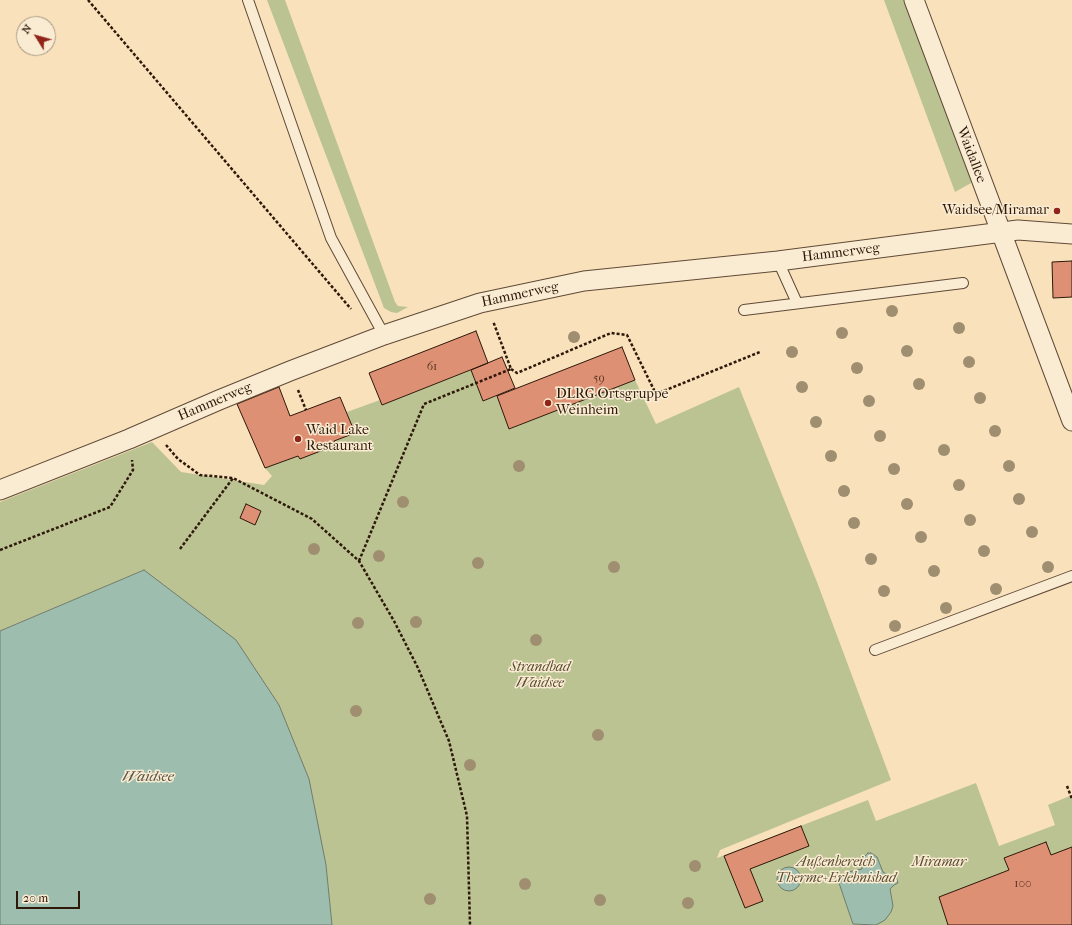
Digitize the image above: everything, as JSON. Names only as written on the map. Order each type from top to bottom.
[{"type":"street","name":"Waidallee","points":[[914,0],[1000,233],[1072,421]]},
{"type":"street","name":"Hammerweg","points":[[0,490],[130,439],[226,397],[384,335],[486,302],[584,281],[778,261],[1018,230],[1072,234]]},
{"type":"lane","points":[[248,0],[331,238],[384,335]]},
{"type":"lane","points":[[778,261],[797,304]]},
{"type":"lane","points":[[744,310],[963,283]]},
{"type":"lane","points":[[875,650],[1072,576]]},
{"type":"path","points":[[88,0],[347,306],[353,311]]},
{"type":"path","points":[[486,302],[511,369],[517,373],[611,333],[626,336],[656,394],[760,352]]},
{"type":"path","points":[[359,561],[424,404],[511,369]]},
{"type":"path","points":[[157,427],[161,440],[178,459],[200,475],[233,478],[312,519],[359,561],[394,621],[418,668],[449,741],[468,816],[470,925]]},
{"type":"path","points":[[0,550],[110,507],[133,470],[130,439]]},
{"type":"path","points":[[180,549],[233,478]]},
{"type":"path","points":[[1067,786],[1072,799]]},
{"type":"green space","points":[[267,0],[285,0],[395,302],[398,306],[408,307],[397,313],[391,312],[384,308]]},
{"type":"green space","points":[[884,0],[906,0],[970,174],[971,183],[955,192]]},
{"type":"green space","name":"Strandbad Waidsee","points":[[471,370],[483,401],[497,396],[510,429],[635,380],[656,424],[739,387],[817,582],[891,780],[720,850],[717,858],[868,800],[876,821],[976,783],[999,846],[1055,825],[1048,805],[1072,795],[1072,925],[332,925],[326,865],[144,570],[0,631],[0,502],[152,442],[181,472],[264,485],[272,476],[265,468],[298,456],[300,459],[335,445],[334,441],[354,433],[347,412],[380,400],[382,405]]},
{"type":"water","name":"Waidsee","points":[[144,570],[236,640],[279,705],[309,779],[326,865],[332,925],[0,925],[0,631]]},
{"type":"water","points":[[868,853],[871,853],[877,857],[883,872],[890,876],[895,874],[898,883],[890,889],[893,906],[891,912],[885,920],[876,925],[853,924],[838,880],[848,872],[862,869],[861,860]]},
{"type":"water","points":[[789,867],[794,868],[800,874],[800,884],[794,890],[789,891],[784,890],[778,884],[777,879],[778,874],[784,868]]},
{"type":"building","points":[[1072,261],[1072,297],[1053,298],[1052,262]]},
{"type":"building","points":[[476,331],[488,363],[382,405],[369,373]]},
{"type":"building","points":[[622,347],[635,380],[509,429],[497,396]]},
{"type":"building","points":[[502,357],[515,388],[483,401],[471,370]]},
{"type":"building","points":[[279,387],[290,416],[340,397],[355,433],[334,441],[336,445],[300,459],[298,456],[265,468],[237,404]]},
{"type":"building","points":[[246,504],[261,511],[255,525],[240,518]]},
{"type":"building","points":[[801,826],[809,846],[750,869],[763,901],[745,908],[724,856]]},
{"type":"building","name":"Miramar","points":[[1046,842],[1051,855],[1072,847],[1072,925],[948,925],[939,897],[1009,870],[1004,858]]},
{"type":"place","name":"Waidsee/Miramar","points":[[1057,211]]},
{"type":"place","name":"DLRG Ortsgruppe Weinheim","points":[[548,403]]},
{"type":"place","name":"Waid Lake Restaurant","points":[[298,439]]},
{"type":"park label","name":"Außenbereich Therme+Erlebnisbad","points":[[836,872]]}]
